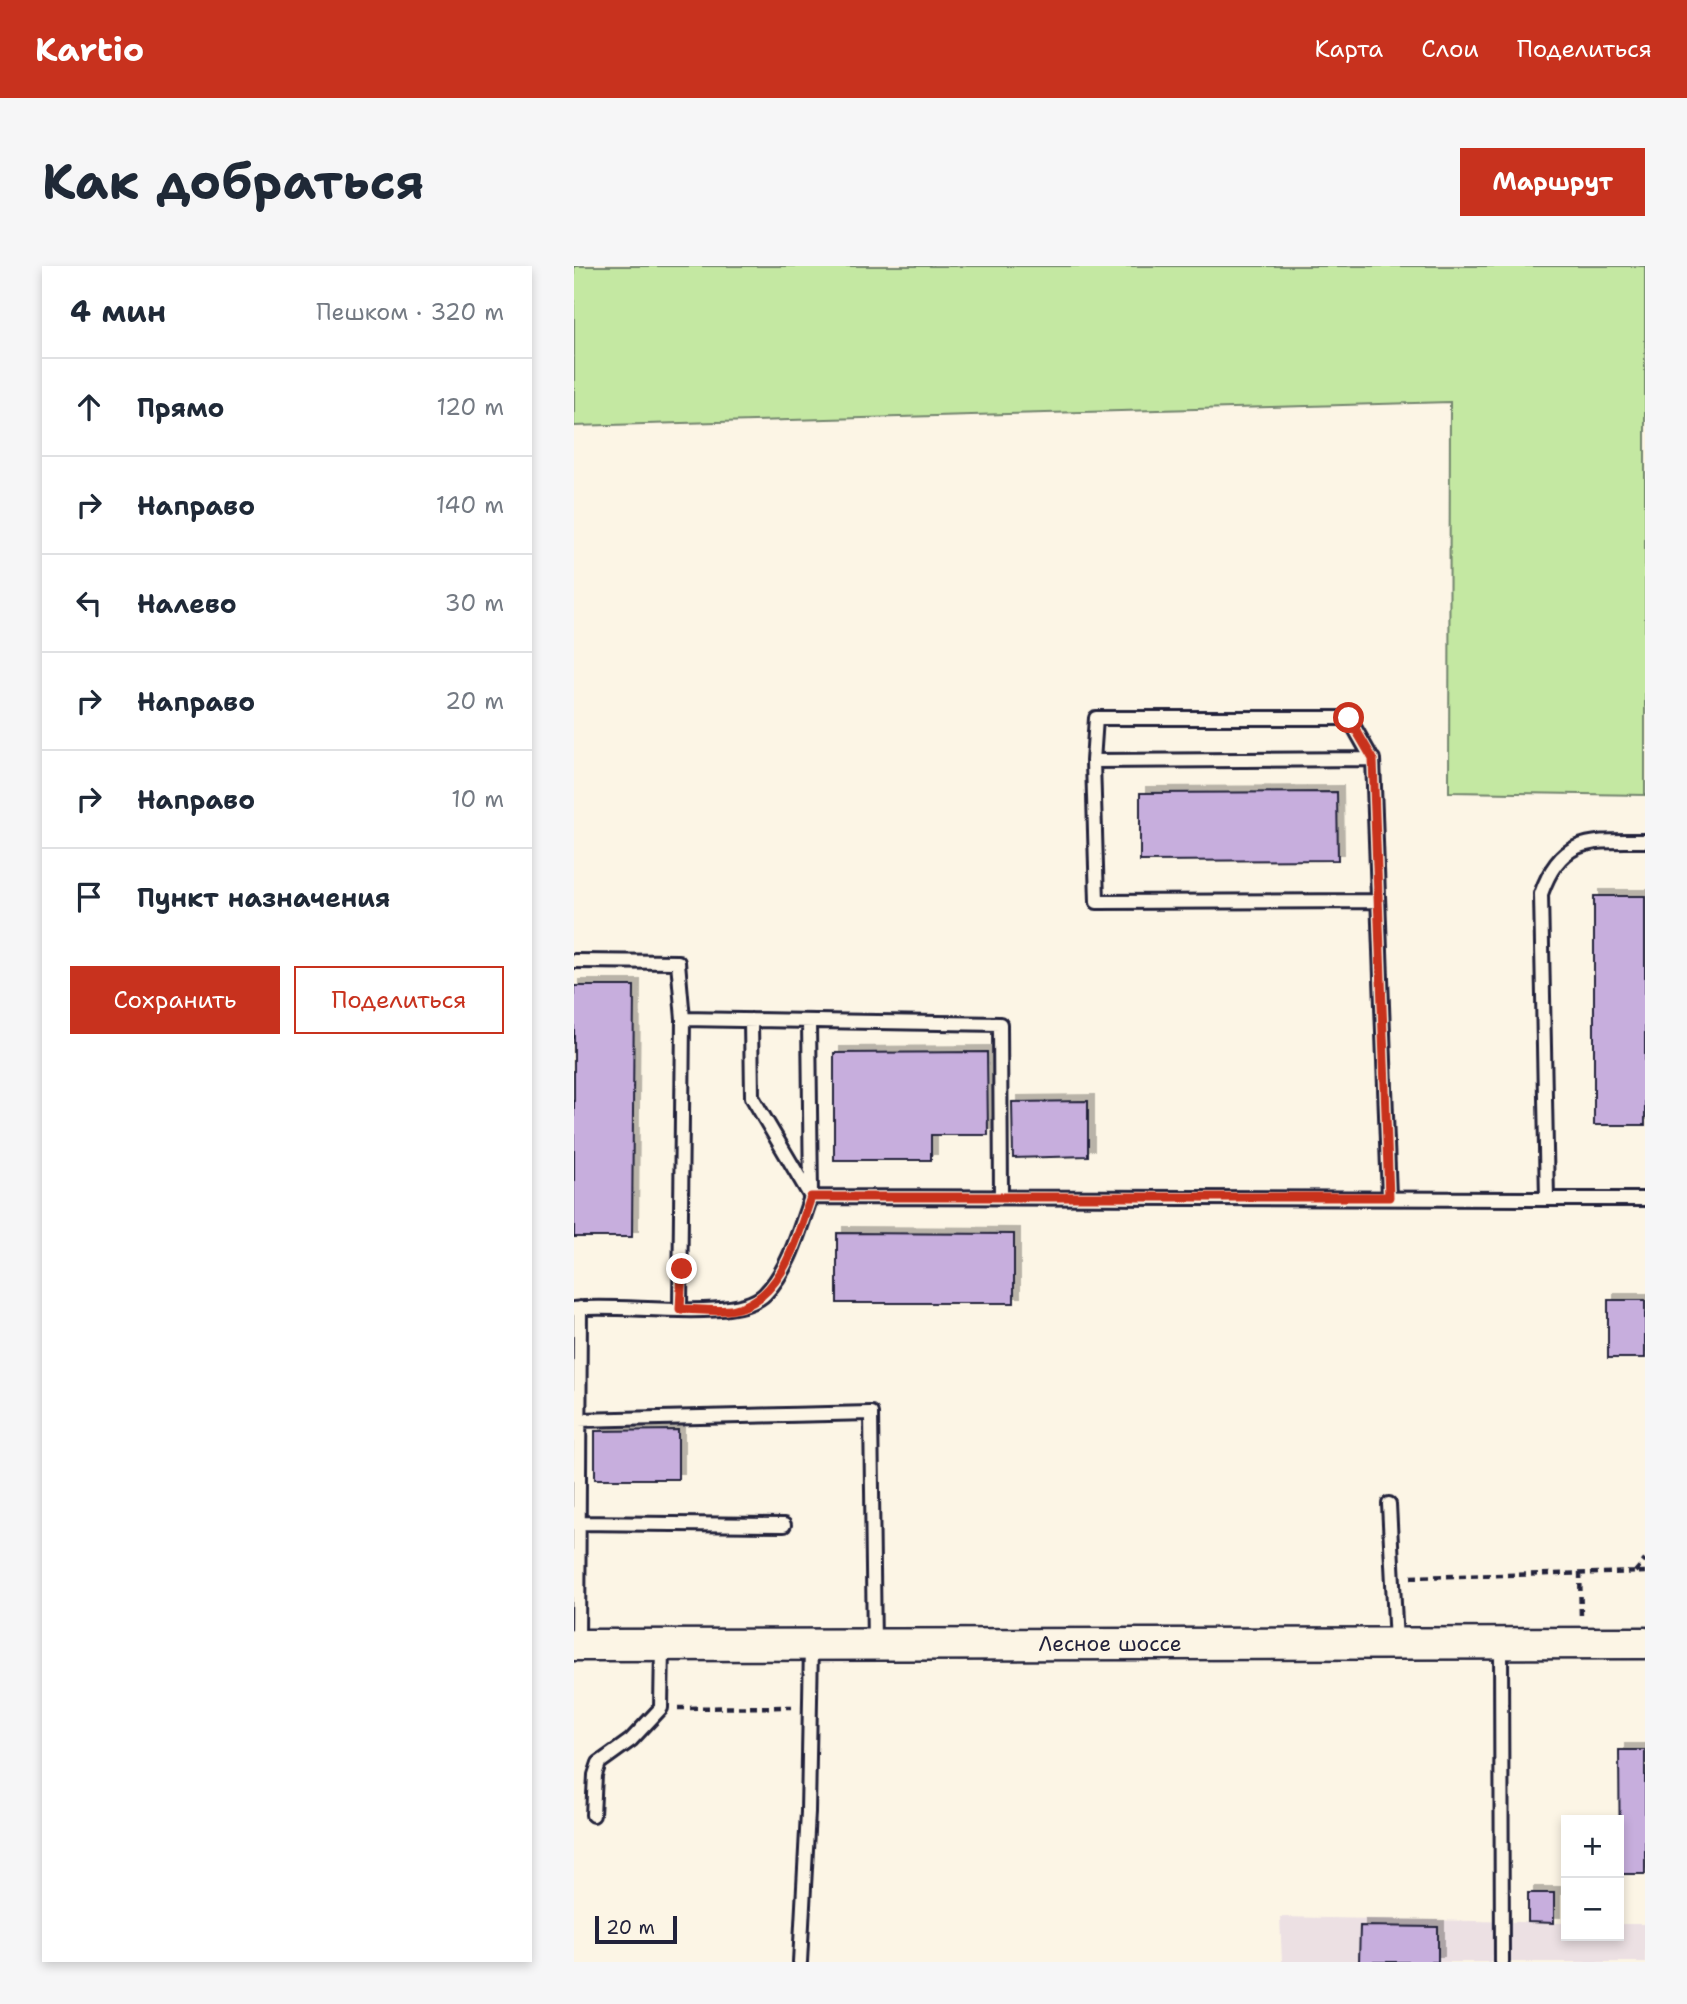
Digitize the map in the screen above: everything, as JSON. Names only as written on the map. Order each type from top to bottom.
[{"type":"street","name":"Лесное шоссе","points":[[576,1645],[1645,1643]]},
{"type":"lane","points":[[1378,901],[1097,902],[1093,761],[1096,718],[1349,718],[1371,759],[1378,901],[1389,1197]]},
{"type":"lane","points":[[1093,761],[1371,759]]},
{"type":"lane","points":[[1547,1199],[1541,894],[1549,870],[1564,853],[1584,843],[1645,841]]},
{"type":"lane","points":[[574,961],[678,962],[683,1019],[680,1309]]},
{"type":"lane","points":[[683,1019],[1000,1024],[1001,1197]]},
{"type":"lane","points":[[751,1020],[752,1097],[811,1197]]},
{"type":"lane","points":[[576,1645],[579,1420],[577,1308],[734,1309],[764,1296],[791,1254],[811,1197],[809,1021]]},
{"type":"lane","points":[[811,1197],[1645,1199]]},
{"type":"lane","points":[[579,1420],[871,1413],[874,1645]]},
{"type":"lane","points":[[1389,1504],[1396,1643]]},
{"type":"lane","points":[[576,1523],[784,1525]]},
{"type":"lane","points":[[1501,1643],[1502,1962]]},
{"type":"lane","points":[[593,1815],[598,1763],[631,1740],[661,1708],[662,1645]]},
{"type":"lane","points":[[800,1962],[811,1645]]},
{"type":"path","points":[[1634,1572],[1645,1560]]},
{"type":"path","points":[[1580,1572],[1582,1644]]},
{"type":"path","points":[[1392,1578],[1645,1572]]},
{"type":"path","points":[[661,1708],[810,1707]]},
{"type":"shaded area","points":[[1280,1917],[1561,1923],[1561,1941],[1624,1941],[1624,1924],[1645,1924],[1645,1962],[1282,1962]]},
{"type":"green space","points":[[574,266],[1645,266],[1645,795],[1449,792],[1450,402],[574,426]]},
{"type":"building","points":[[1337,792],[1338,860],[1140,861],[1140,793]]},
{"type":"building","points":[[1594,896],[1645,896],[1645,1125],[1594,1125]]},
{"type":"building","points":[[574,986],[634,986],[632,1237],[574,1237]]},
{"type":"building","points":[[987,1052],[988,1135],[931,1135],[931,1160],[834,1160],[834,1053]]},
{"type":"building","points":[[1088,1101],[1088,1156],[1013,1158],[1012,1102]]},
{"type":"building","points":[[837,1233],[1014,1234],[1014,1303],[837,1303]]},
{"type":"building","points":[[1608,1300],[1645,1300],[1645,1358],[1608,1358]]},
{"type":"building","points":[[678,1430],[678,1479],[595,1479],[595,1431]]},
{"type":"building","points":[[1619,1750],[1645,1750],[1645,1874],[1624,1874],[1624,1815],[1620,1815]]},
{"type":"building","points":[[1528,1893],[1554,1893],[1554,1923],[1528,1922]]},
{"type":"building","points":[[1360,1926],[1438,1927],[1438,1962],[1359,1962]]},
{"type":"route","points":[[682,1269],[680,1309],[734,1309],[764,1296],[791,1254],[811,1197],[1389,1197],[1373,759],[1349,718]]}]
